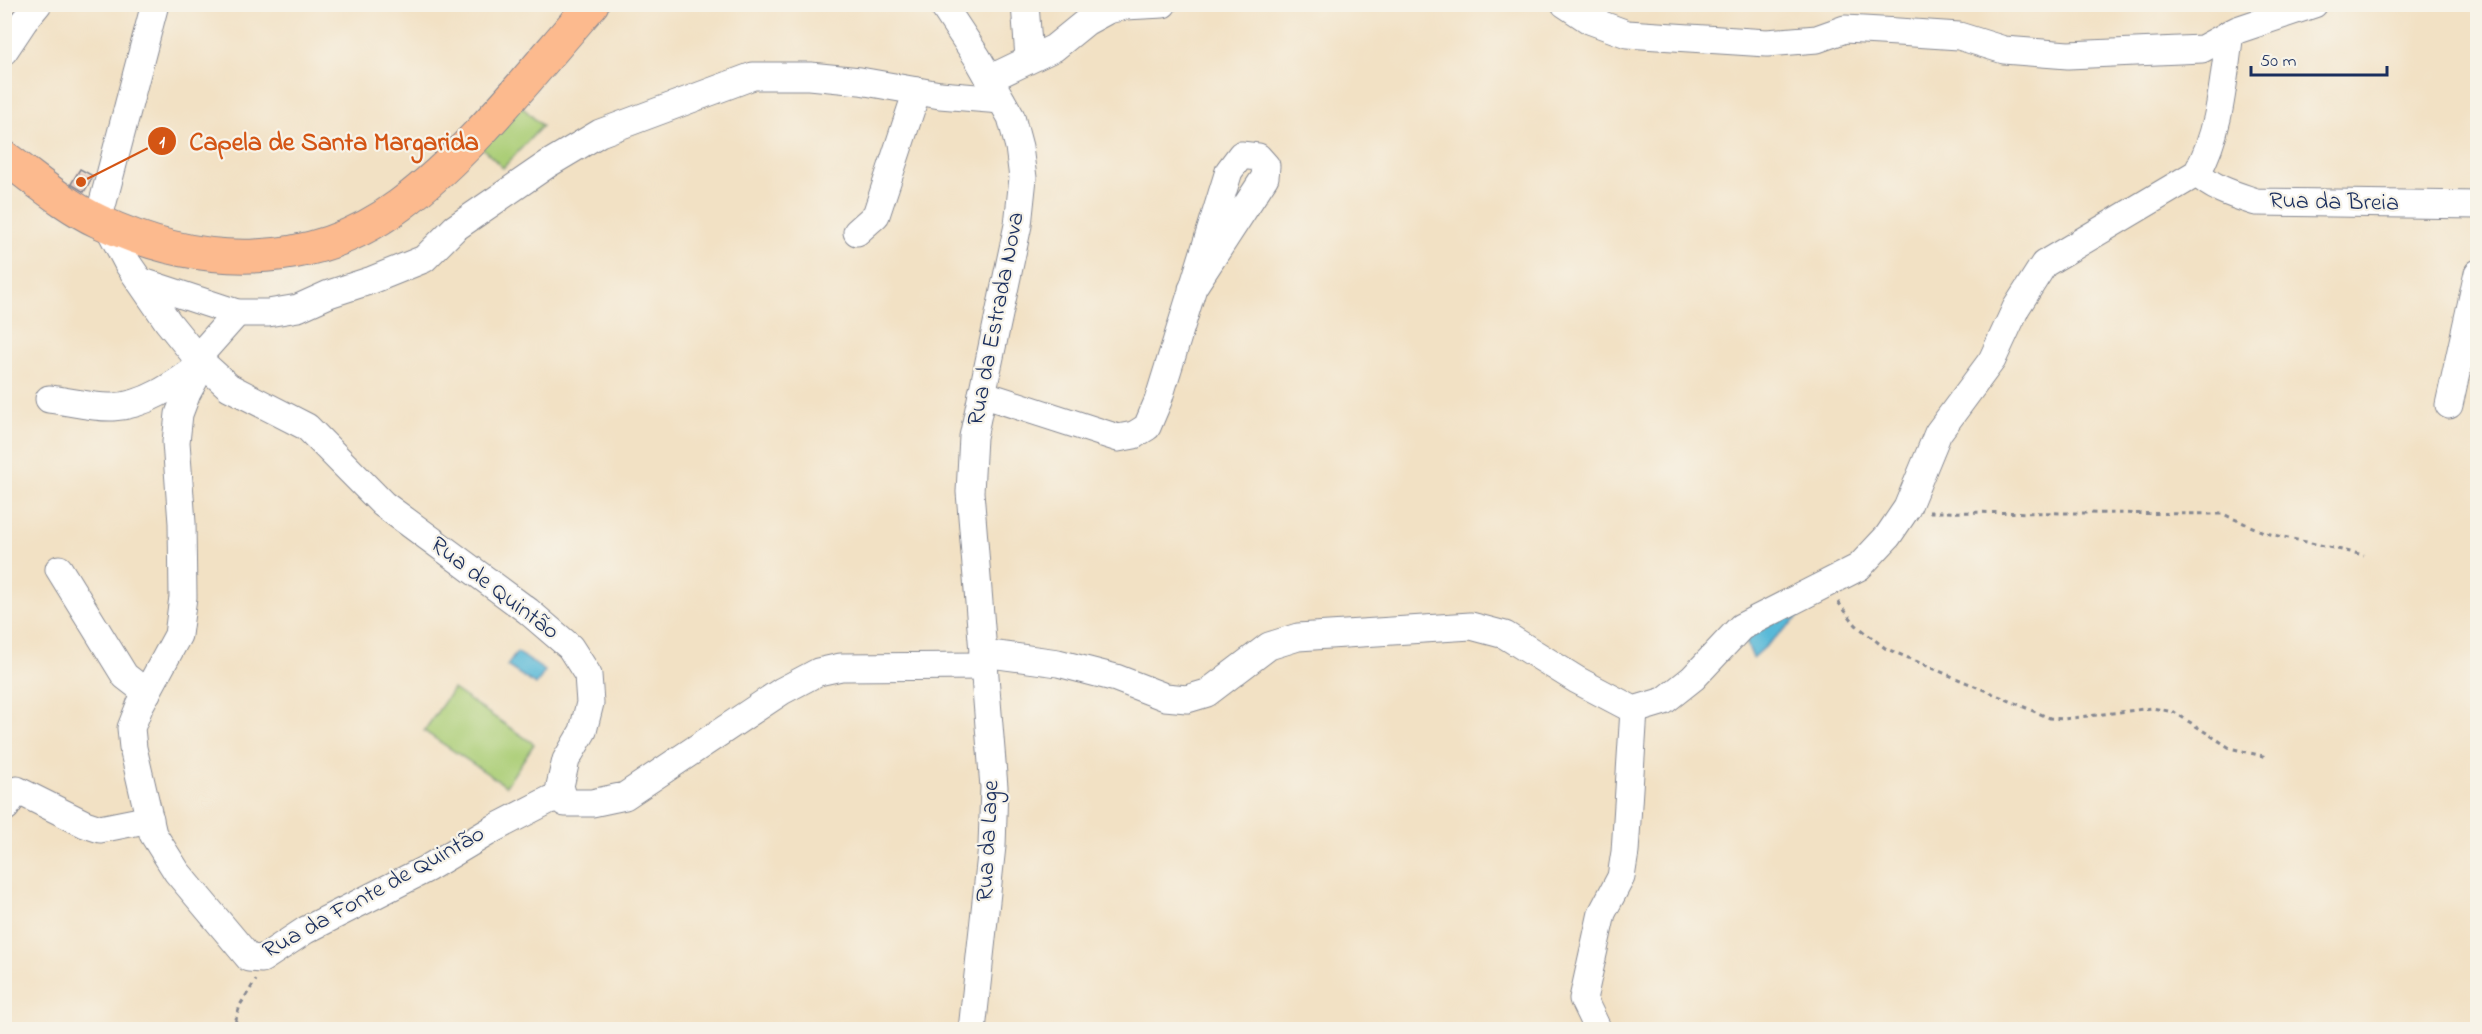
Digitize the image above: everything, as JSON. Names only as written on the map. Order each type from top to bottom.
[{"type":"main road","points":[[4,157],[66,203],[103,223],[146,241],[210,255],[251,257],[284,255],[331,241],[367,226],[399,206],[430,181],[479,131],[592,4]]},
{"type":"street","points":[[103,223],[155,4]]},
{"type":"street","name":"Rua da Estrada Nova","points":[[942,4],[995,89],[1014,127],[1023,178],[1018,225],[973,437],[970,492],[983,660]]},
{"type":"street","points":[[1025,4],[1029,58]]},
{"type":"street","points":[[140,281],[237,313],[268,313],[298,309],[329,294],[372,280],[424,258],[455,228],[548,164],[600,133],[753,76],[810,76],[917,92],[995,89],[1029,58],[1054,48],[1086,22],[1108,10],[1125,6],[1163,4]]},
{"type":"street","points":[[1565,4],[1589,20],[1627,34],[1767,43],[1817,39],[1845,29],[1959,36],[2004,50],[2068,55],[2202,49],[2237,23],[2314,4]]},
{"type":"street","points":[[4,51],[22,11]]},
{"type":"street","points":[[563,797],[565,803],[592,803],[626,796],[782,691],[818,672],[853,667],[983,660],[1058,663],[1116,678],[1165,697],[1187,699],[1207,693],[1269,646],[1298,637],[1471,626],[1504,635],[1577,680],[1634,710],[1664,701],[1693,678],[1741,627],[1859,567],[1888,536],[1907,508],[1938,433],[1992,360],[2016,308],[2043,264],[2197,173],[2210,150],[2237,23]]},
{"type":"street","points":[[857,232],[876,215],[917,92]]},
{"type":"street","name":"Rua da Breia","points":[[2197,173],[2205,181],[2228,193],[2256,202],[2478,205]]},
{"type":"street","name":"Rua de Quintão","points":[[103,223],[128,264],[200,361],[229,387],[307,427],[382,504],[528,611],[570,647],[588,675],[590,703],[583,731],[566,760],[560,786],[563,797]]},
{"type":"street","points":[[2449,405],[2478,273]]},
{"type":"street","points":[[982,394],[1118,438],[1134,435],[1147,427],[1158,401],[1192,289]]},
{"type":"street","points":[[49,399],[112,408],[137,403],[180,380],[200,361],[237,313]]},
{"type":"street","name":"Rua da Fonte de Quintão","points":[[200,361],[179,414],[176,442],[183,597],[178,635],[131,728],[133,748],[153,834],[177,872],[206,909],[249,958],[262,959],[306,930],[428,868],[495,828],[549,800],[563,797]]},
{"type":"street","points":[[59,569],[125,676],[147,693]]},
{"type":"street","name":"Rua da Lage","points":[[972,1029],[992,846],[994,787],[983,660]]},
{"type":"street","points":[[1598,1029],[1583,999],[1602,913],[1621,877],[1634,710]]},
{"type":"street","points":[[6,807],[17,790],[100,829],[150,819]]},
{"type":"path","points":[[1907,508],[1923,512],[2223,514],[2266,533],[2364,555]]},
{"type":"path","points":[[1825,583],[1856,625],[1885,648],[2029,709],[2050,717],[2064,719],[2152,708],[2174,712],[2230,748],[2267,757]]},
{"type":"path","points":[[233,1029],[240,1005],[259,975],[262,959]]},
{"type":"green space","points":[[518,103],[542,126],[503,168],[479,145]]},
{"type":"green space","points":[[453,689],[534,744],[506,786],[424,731]]},
{"type":"water","points":[[1814,603],[1753,658],[1743,634]]},
{"type":"water","points":[[517,652],[545,671],[536,685],[507,666]]},
{"type":"building","points":[[80,169],[93,176],[84,192],[71,184]]},
{"type":"place","name":"Capela de Santa Margarida","points":[[81,182]]}]
